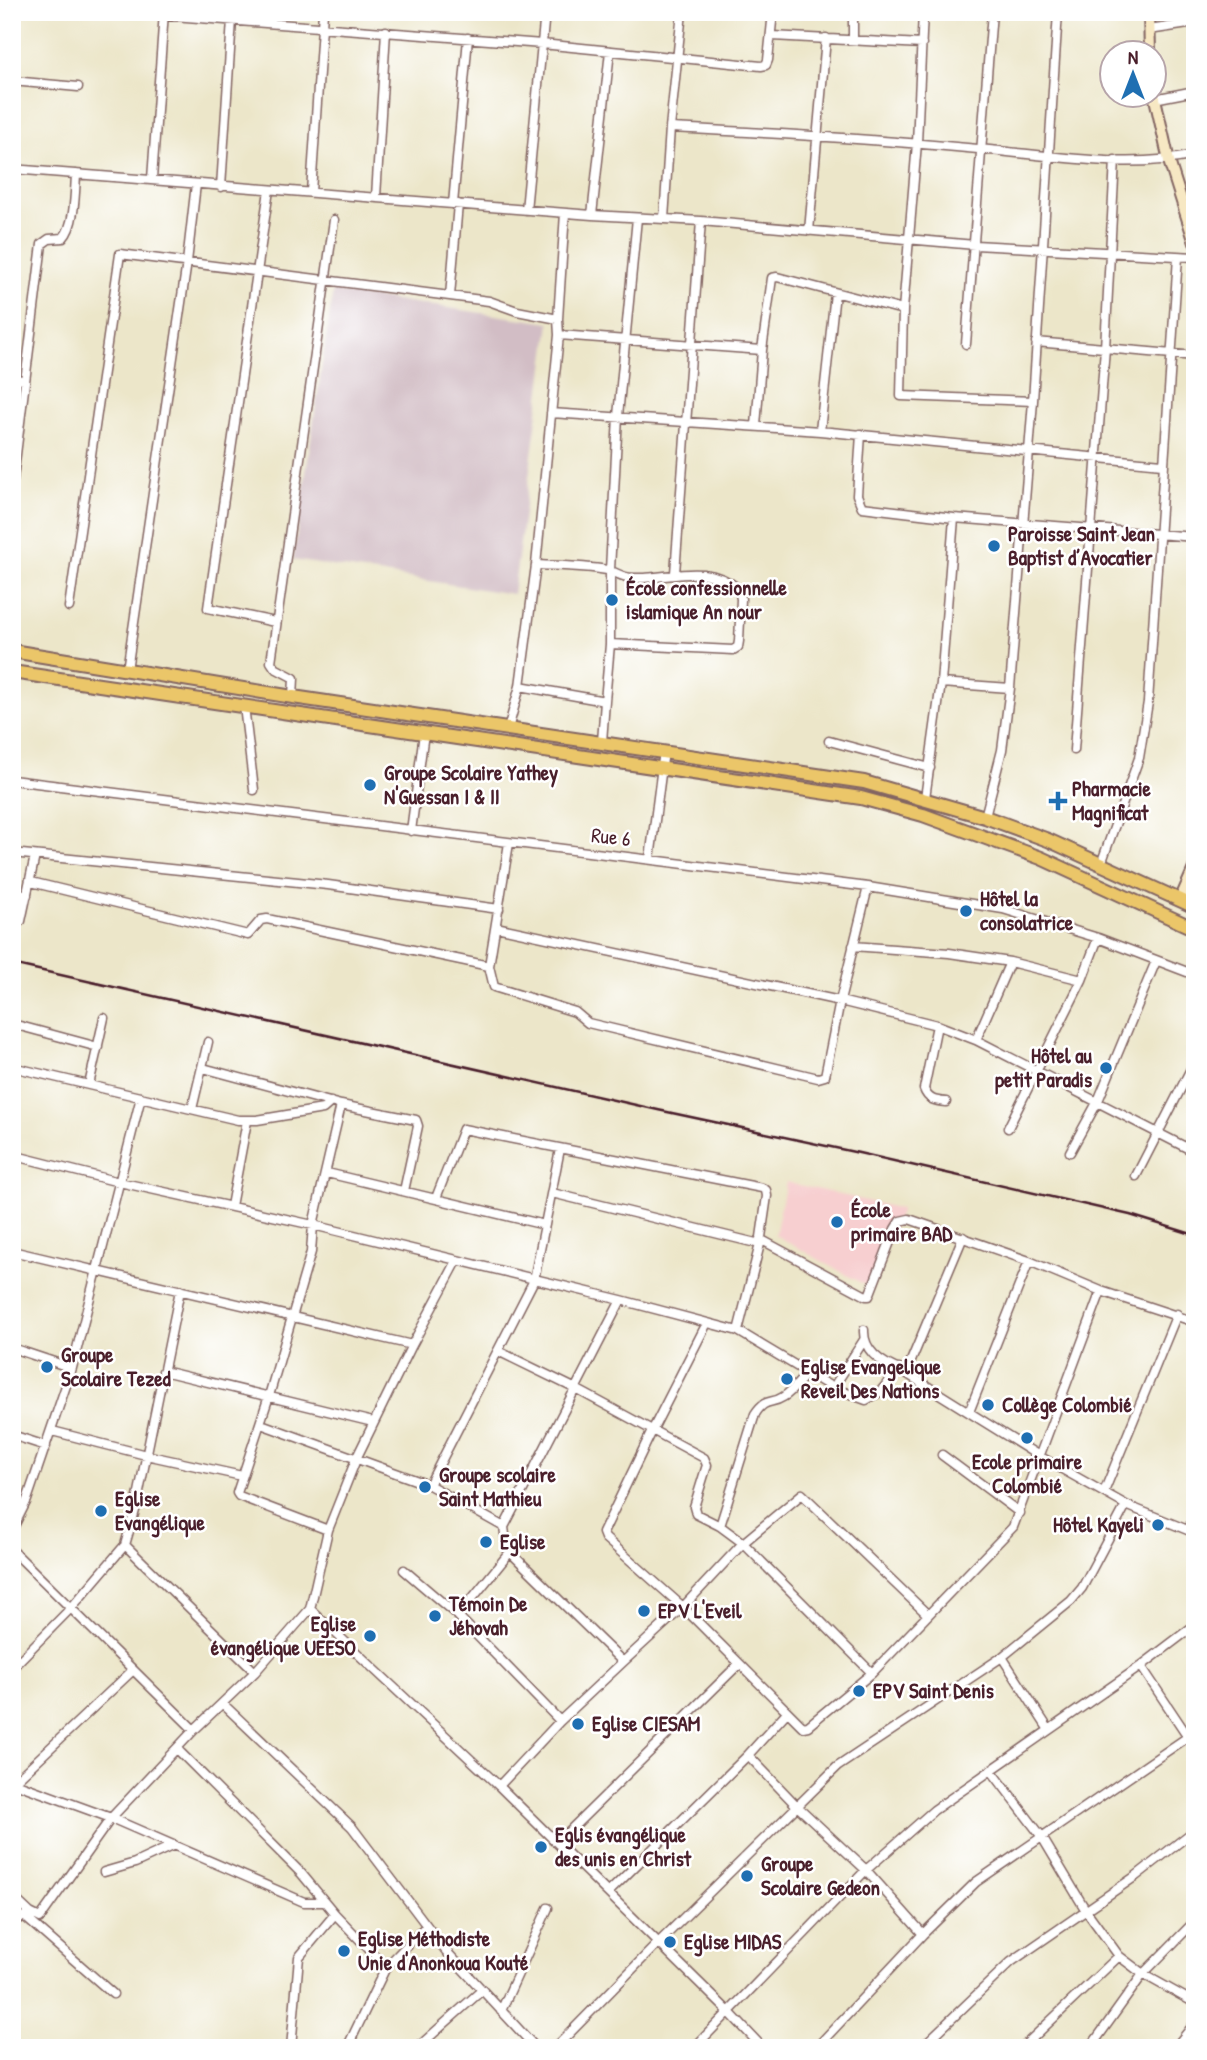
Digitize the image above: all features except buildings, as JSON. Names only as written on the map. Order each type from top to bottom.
[{"type":"main road","points":[[12,651],[293,697],[864,782],[925,798],[1048,840],[1195,907]]},
{"type":"main road","points":[[12,672],[662,767],[861,799],[923,816],[1041,858],[1195,929]]},
{"type":"street","points":[[121,12],[542,44],[761,66],[766,65],[768,60],[774,12]]},
{"type":"street","points":[[311,192],[323,12]]},
{"type":"street","points":[[526,209],[545,12]]},
{"type":"street","points":[[664,219],[682,12]]},
{"type":"street","points":[[853,12],[853,40]]},
{"type":"street","points":[[922,12],[917,143],[903,310],[901,396],[1033,401]]},
{"type":"street","points":[[966,344],[992,12]]},
{"type":"street","points":[[985,817],[1002,750],[1010,688],[1044,248],[1058,12]]},
{"type":"street","points":[[1149,12],[1149,38]]},
{"type":"street","points":[[152,179],[164,14]]},
{"type":"street","points":[[221,187],[232,20]]},
{"type":"street","points":[[1149,30],[1195,23]]},
{"type":"street","points":[[376,198],[386,31]]},
{"type":"street","points":[[772,36],[922,44]]},
{"type":"street","points":[[450,296],[468,38]]},
{"type":"street","points":[[809,231],[826,38]]},
{"type":"street","points":[[592,215],[610,51]]},
{"type":"street","points":[[12,81],[78,87]]},
{"type":"street","points":[[1168,95],[1195,91]]},
{"type":"street","points":[[1157,108],[1169,161],[1195,243]]},
{"type":"street","points":[[670,128],[818,135],[1115,160],[1169,161],[1195,155]]},
{"type":"street","points":[[1074,750],[1105,348],[1115,160]]},
{"type":"street","points":[[12,169],[565,213],[701,221],[975,245],[1195,257]]},
{"type":"street","points":[[12,486],[42,244],[49,239],[66,236],[74,204],[76,174]]},
{"type":"street","points":[[127,670],[196,184]]},
{"type":"street","points":[[270,190],[208,608],[275,622]]},
{"type":"street","points":[[508,729],[520,686],[536,565],[559,335],[565,213]]},
{"type":"street","points":[[602,742],[610,644],[610,570],[618,416],[637,218]]},
{"type":"street","points":[[293,697],[294,678],[275,668],[271,662],[334,220]]},
{"type":"street","points":[[675,573],[701,221]]},
{"type":"street","points":[[69,607],[118,257],[124,253],[489,301],[517,311],[558,319]]},
{"type":"street","points":[[1101,864],[1139,758],[1148,702],[1178,257]]},
{"type":"street","points":[[756,426],[762,350],[772,278],[777,277],[903,310]]},
{"type":"street","points":[[820,431],[835,293]]},
{"type":"street","points":[[559,335],[762,350]]},
{"type":"street","points":[[1036,342],[1195,356]]},
{"type":"street","points":[[12,379],[24,380]]},
{"type":"street","points":[[551,413],[861,434],[1162,464]]},
{"type":"street","points":[[861,434],[857,495],[862,507],[954,518],[1195,537]]},
{"type":"street","points":[[925,798],[940,683],[954,518]]},
{"type":"street","points":[[536,565],[610,570],[632,578],[675,573],[708,575],[723,579],[738,589],[741,599],[738,647],[733,650],[610,644]]},
{"type":"street","points":[[940,683],[1010,688]]},
{"type":"street","points":[[520,686],[605,701]]},
{"type":"street","points":[[244,706],[254,790]]},
{"type":"street","points":[[411,831],[424,733]]},
{"type":"street","points":[[828,741],[929,768]]},
{"type":"street","points":[[650,859],[664,751]]},
{"type":"street","name":"Rue 6","points":[[12,780],[868,887],[998,908],[1098,938],[1195,975]]},
{"type":"street","points":[[509,843],[489,966],[494,987],[575,1012],[588,1023],[818,1077],[825,1076],[868,887]]},
{"type":"street","points":[[12,853],[328,885],[499,909]]},
{"type":"street","points":[[21,921],[35,856]]},
{"type":"street","points":[[1180,900],[1191,886],[1195,866]]},
{"type":"street","points":[[31,882],[248,935],[261,920],[267,919],[489,966]]},
{"type":"street","points":[[12,892],[27,895]]},
{"type":"street","points":[[496,927],[840,1001],[937,1025],[976,1040],[1195,1152]]},
{"type":"street","points":[[1008,1128],[1082,980],[1098,938]]},
{"type":"street","points":[[853,946],[948,953],[1010,962],[1082,980]]},
{"type":"street","points":[[1070,1152],[1098,1101],[1156,961]]},
{"type":"street","points":[[976,1040],[1010,962]]},
{"type":"street","points":[[89,1085],[104,1018]]},
{"type":"street","points":[[937,1025],[924,1089],[927,1096],[935,1101],[946,1102]]},
{"type":"street","points":[[20,1027],[98,1047]]},
{"type":"street","points":[[192,1109],[208,1042]]},
{"type":"street","points":[[1136,1177],[1195,1060]]},
{"type":"street","points":[[12,1067],[247,1121],[323,1109],[331,1102]]},
{"type":"street","points":[[203,1068],[341,1105],[416,1121],[418,1126],[404,1191]]},
{"type":"street","points":[[12,1530],[27,1500],[72,1368],[141,1097]]},
{"type":"street","points":[[328,1530],[237,1495],[270,1396],[311,1252],[313,1224],[341,1105]]},
{"type":"street","points":[[231,1206],[247,1121]]},
{"type":"street","points":[[436,1198],[463,1129],[762,1188],[766,1190],[767,1196],[760,1241],[737,1331]]},
{"type":"street","points":[[429,1485],[534,1280],[561,1149]]},
{"type":"street","points":[[12,1155],[119,1182],[313,1224],[737,1331],[833,1388],[866,1400],[880,1392],[903,1371],[963,1237]]},
{"type":"street","points":[[327,1173],[545,1224]]},
{"type":"street","points":[[552,1193],[760,1241],[866,1296],[871,1294],[900,1221],[909,1219],[1029,1261],[1101,1291],[1195,1322]]},
{"type":"street","points":[[12,1251],[412,1346]]},
{"type":"street","points":[[12,1922],[27,1915],[40,1918],[111,1818],[194,1730],[255,1672],[310,1609],[328,1530],[358,1457],[373,1422],[457,1261]]},
{"type":"street","points":[[969,1412],[1029,1261]]},
{"type":"street","points":[[12,1668],[72,1607],[125,1545],[136,1507],[180,1290]]},
{"type":"street","points":[[707,1323],[603,1533],[605,1538],[683,1607],[798,1725],[803,1727],[808,1726],[872,1673],[1013,1527],[1101,1291]]},
{"type":"street","points":[[621,1300],[504,1527],[510,1552],[623,1662]]},
{"type":"street","points":[[1104,1492],[1177,1314]]},
{"type":"street","points":[[833,1388],[864,1335],[872,1354],[1039,1456],[1126,1505],[1191,1531],[1195,1514]]},
{"type":"street","points":[[12,1348],[72,1368]]},
{"type":"street","points":[[498,1351],[576,1389],[704,1458],[708,1465],[694,1510],[696,1514],[720,1526],[743,1543],[872,1673]]},
{"type":"street","points":[[163,1371],[373,1422]]},
{"type":"street","points":[[720,1526],[755,1415],[761,1405],[782,1398],[808,1372]]},
{"type":"street","points":[[261,1424],[429,1485],[504,1527]]},
{"type":"street","points":[[52,1431],[242,1476]]},
{"type":"street","points":[[12,1435],[46,1446]]},
{"type":"street","points":[[942,1455],[1020,1513]]},
{"type":"street","points":[[499,1786],[560,1721],[683,1607],[743,1543],[802,1494],[927,1614]]},
{"type":"street","points":[[555,2048],[657,1943],[844,1761],[1002,1657],[1078,1595],[1126,1505]]},
{"type":"street","points":[[125,1545],[255,1672]]},
{"type":"street","points":[[12,1550],[194,1730]]},
{"type":"street","points":[[458,1616],[510,1552]]},
{"type":"street","points":[[404,1570],[458,1616],[560,1721]]},
{"type":"street","points":[[310,1609],[499,1786],[730,2012],[762,2048]]},
{"type":"street","points":[[694,2048],[866,1870],[934,1810],[1141,1666],[1195,1625]]},
{"type":"street","points":[[1002,1657],[1049,1730]]},
{"type":"street","points":[[557,1843],[739,1664]]},
{"type":"street","points":[[1141,1666],[1192,1735],[1195,1747]]},
{"type":"street","points":[[132,1671],[13,1783],[111,1818],[304,1902],[324,1902]]},
{"type":"street","points":[[223,1704],[352,1827],[426,1926],[481,1991],[536,2048]]},
{"type":"street","points":[[608,1893],[748,1755],[787,1712]]},
{"type":"street","points":[[816,2048],[976,1882],[1192,1735]]},
{"type":"street","points":[[177,1749],[301,1873],[324,1902],[386,1967]]},
{"type":"street","points":[[748,1755],[796,1805],[866,1870],[923,1934]]},
{"type":"street","points":[[991,1770],[1041,1837],[1085,1909],[1119,1956],[1143,1974],[1195,2003]]},
{"type":"street","points":[[921,2048],[1011,1962],[1136,1876],[1195,1830]]},
{"type":"street","points":[[104,1872],[135,1863],[174,1845]]},
{"type":"street","points":[[12,1896],[27,1915],[113,1994]]},
{"type":"street","points":[[501,2011],[548,1908]]},
{"type":"street","points":[[291,2048],[299,1957],[335,1914]]},
{"type":"street","points":[[1090,2048],[1143,1974],[1195,1921]]},
{"type":"street","points":[[347,2048],[386,1967],[426,1926]]},
{"type":"street","points":[[1022,2048],[1119,1956]]},
{"type":"street","points":[[421,2047],[481,1991]]},
{"type":"street","points":[[1175,2048],[1195,2023]]},
{"type":"shaded area","points":[[333,291],[550,323],[513,594],[293,560]]},
{"type":"shaded area","name":"École primaire BAD","points":[[786,1182],[901,1209],[870,1288],[775,1235]]},
{"type":"railway","points":[[12,964],[1130,1215],[1195,1235]]},
{"type":"place","name":"Paroisse Saint Jean Baptist d’Avocatier","points":[[994,546]]},
{"type":"place","name":"École confessionnelle islamique An nour","points":[[612,600]]},
{"type":"place","name":"Groupe Scolaire Yathey N'Guessan I & II","points":[[370,785]]},
{"type":"place","name":"Pharmacie Magnificat","points":[[1058,801]]},
{"type":"place","name":"Hôtel la consolatrice","points":[[966,911]]},
{"type":"place","name":"Hôtel au petit Paradis","points":[[1106,1068]]},
{"type":"place","name":"École primaire BAD","points":[[837,1222]]},
{"type":"place","name":"Groupe Scolaire Tezed","points":[[47,1367]]},
{"type":"place","name":"Eglise Evangelique Reveil Des Nations","points":[[787,1379]]},
{"type":"place","name":"Collège Colombié","points":[[988,1405]]},
{"type":"place","name":"Ecole primaire Colombié","points":[[1027,1438]]},
{"type":"place","name":"Groupe scolaire Saint Mathieu","points":[[425,1487]]},
{"type":"place","name":"Eglise Evangélique","points":[[101,1511]]},
{"type":"place","name":"Hôtel Kayeli","points":[[1158,1525]]},
{"type":"place","name":"Eglise","points":[[486,1542]]},
{"type":"place","name":"EPV L'Eveil","points":[[644,1611]]},
{"type":"place","name":"Témoin De Jéhovah","points":[[435,1616]]},
{"type":"place","name":"Eglise évangélique UEESO","points":[[370,1636]]},
{"type":"place","name":"EPV Saint Denis","points":[[859,1691]]},
{"type":"place","name":"Eglise CIESAM","points":[[578,1724]]},
{"type":"place","name":"Eglis évangélique des unis en Christ","points":[[541,1847]]},
{"type":"place","name":"Groupe Scolaire Gedeon","points":[[747,1876]]},
{"type":"place","name":"Eglise MIDAS","points":[[670,1942]]},
{"type":"place","name":"Eglise Méthodiste Unie d'Anonkoua Kouté","points":[[344,1951]]}]
